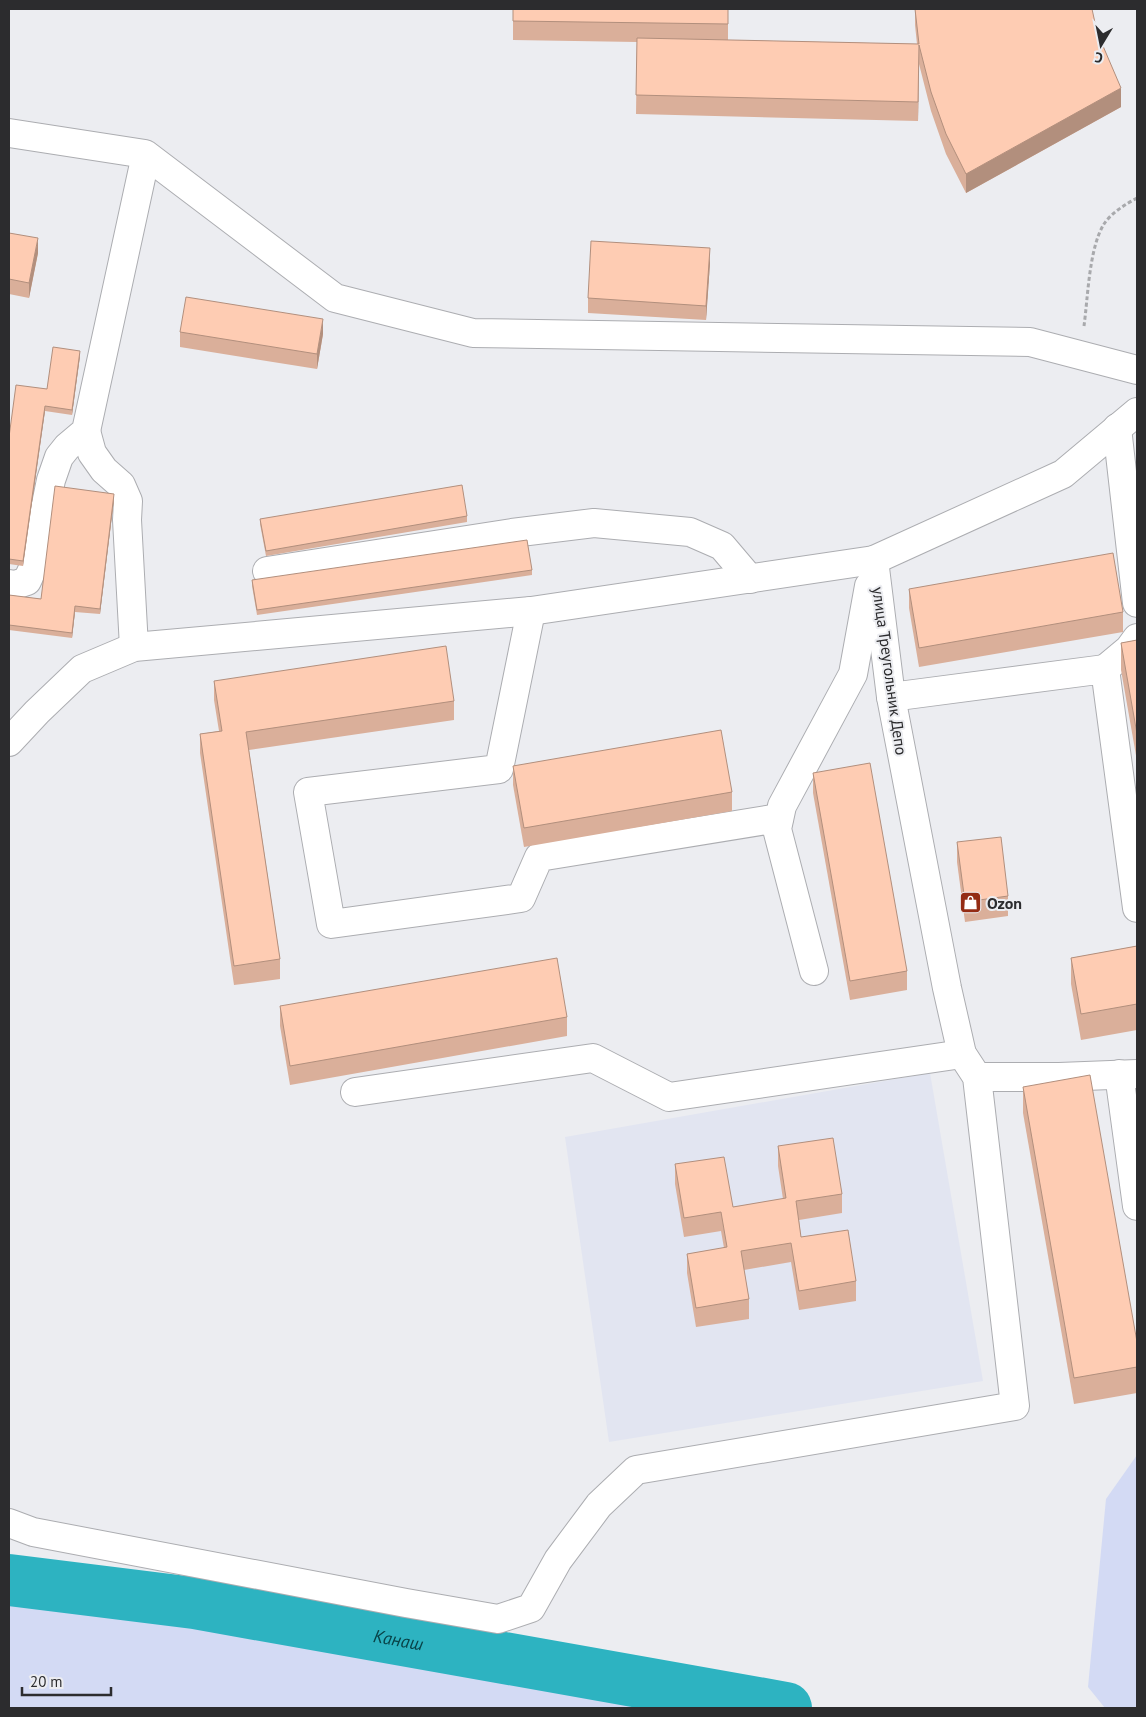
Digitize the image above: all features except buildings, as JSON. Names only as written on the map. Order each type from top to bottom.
[{"type":"street","points":[[9,132],[145,154],[335,298],[474,333],[1030,342],[1137,370]]},
{"type":"street","points":[[134,647],[126,520],[128,501],[121,485],[104,470],[92,453],[86,430],[144,164]]},
{"type":"street","points":[[9,742],[82,669],[134,647],[531,611],[874,560],[1063,474],[1127,420]]},
{"type":"street","points":[[1127,420],[1137,603]]},
{"type":"street","points":[[9,584],[15,585],[27,581],[33,568],[51,480],[59,457],[86,430]]},
{"type":"street","points":[[267,571],[512,533],[594,523],[690,532],[722,546],[750,578]]},
{"type":"street","points":[[814,971],[777,829],[782,806],[852,674],[874,560]]},
{"type":"street","name":"улица Треугольник Депо","points":[[874,560],[891,697],[947,988],[962,1054],[977,1077]]},
{"type":"street","points":[[531,611],[499,769],[308,792],[331,924],[522,898],[539,857],[779,818]]},
{"type":"street","points":[[891,697],[1105,669],[1129,649],[1137,638]]},
{"type":"street","points":[[1105,669],[1137,908]]},
{"type":"street","points":[[355,1092],[593,1058],[669,1097],[962,1054]]},
{"type":"street","points":[[9,1523],[34,1532],[498,1619],[531,1608],[558,1560],[599,1505],[636,1470],[1015,1406],[977,1077],[1059,1077],[1128,1074],[1137,1206]]},
{"type":"path","points":[[1079,355],[1093,252],[1104,224],[1123,206],[1137,198]]},
{"type":"shaded area","points":[[930,1073],[983,1381],[609,1442],[565,1137]]},
{"type":"shaded area","points":[[1137,1455],[1137,1708],[1105,1708],[1088,1687],[1106,1499]]},
{"type":"shaded area","points":[[9,1578],[707,1708],[9,1708]]},
{"type":"waterway","name":"Канаш","points":[[9,1580],[194,1603],[786,1708]]},
{"type":"place","name":"Ozon","points":[[971,903]]}]
